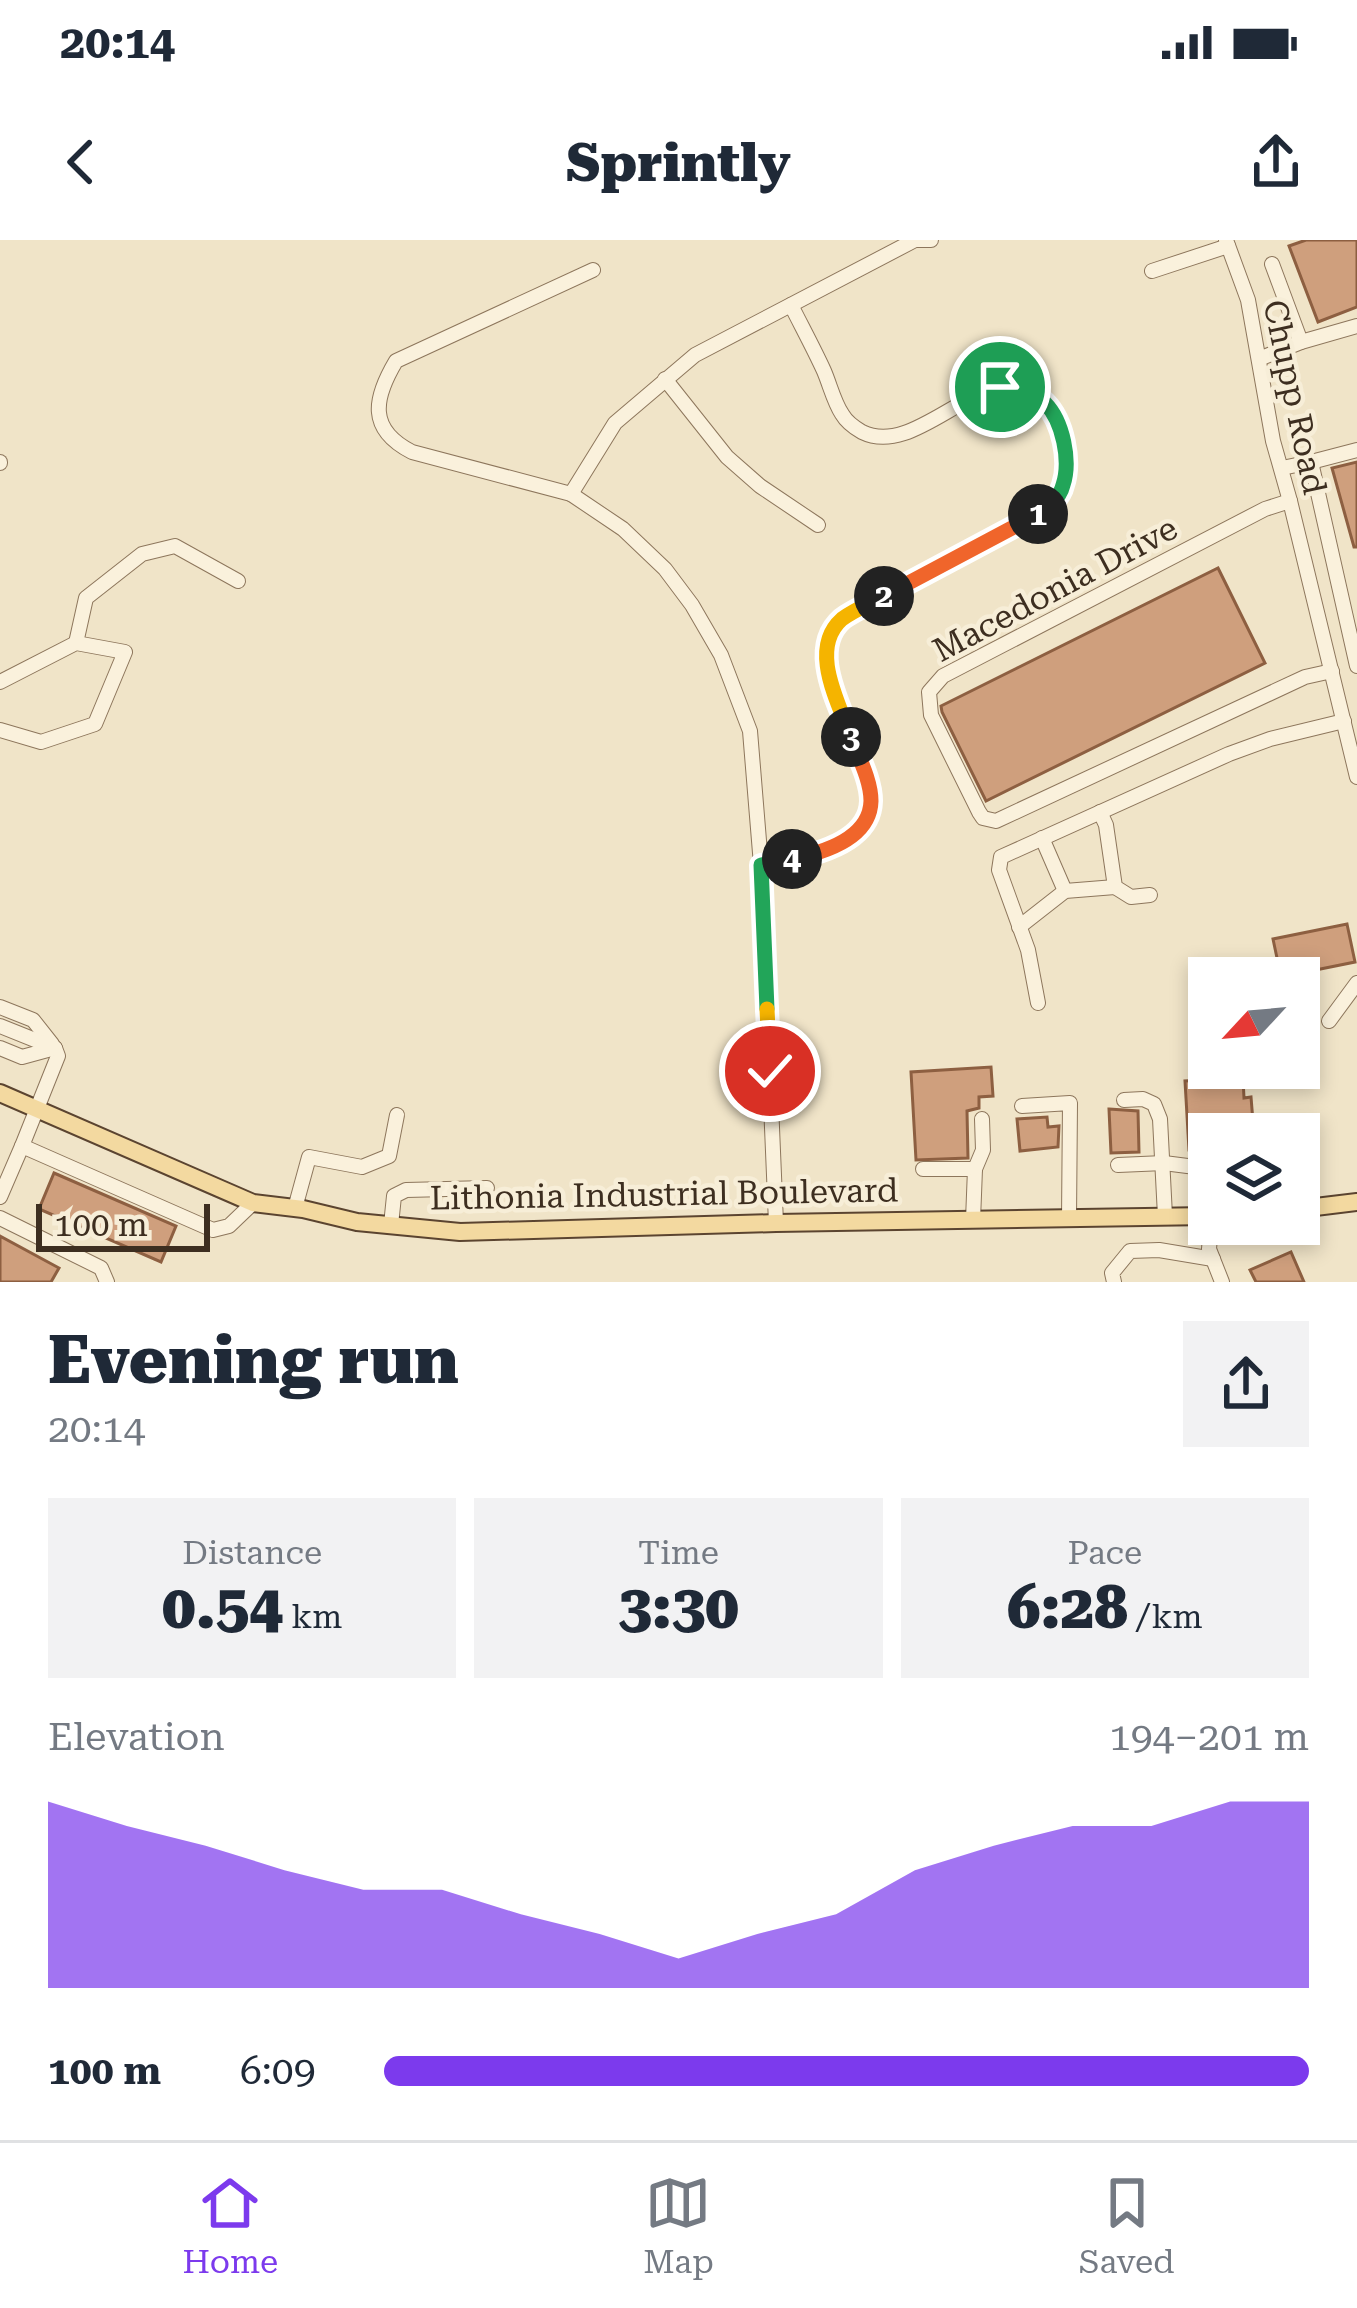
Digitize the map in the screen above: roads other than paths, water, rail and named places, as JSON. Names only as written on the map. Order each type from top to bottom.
[{"type":"main road","name":"Lithonia Industrial Boulevard","points":[[0,1093],[254,1203],[392,1226],[460,1232],[1188,1218]]},
{"type":"main road","points":[[1320,1206],[1357,1202]]},
{"type":"street","points":[[572,494],[615,423],[695,355],[915,240],[931,240]]},
{"type":"street","points":[[1152,271],[1227,243]]},
{"type":"street","name":"Chupp Road","points":[[1227,243],[1248,300],[1273,441],[1357,777]]},
{"type":"street","points":[[1272,264],[1300,342]]},
{"type":"street","points":[[593,270],[396,361],[377,405],[382,426],[395,444],[572,494],[623,529],[665,569],[721,655],[750,731],[761,865],[776,1223]]},
{"type":"street","points":[[761,865],[815,855],[844,841],[863,826],[871,806],[826,663],[828,640],[840,620],[1052,505],[1063,487],[1066,460],[1060,429],[1046,404],[1024,389],[1000,387],[896,436],[876,437],[859,430],[842,416],[791,305]]},
{"type":"street","points":[[1258,359],[1357,326]]},
{"type":"street","points":[[664,379],[727,458],[818,525]]},
{"type":"street","points":[[1282,468],[1357,450]]},
{"type":"street","points":[[1311,462],[1357,666]]},
{"type":"street","name":"Macedonia Drive","points":[[1290,501],[1265,509],[943,676],[929,692],[931,715],[982,818],[996,821],[1305,677],[1332,671]]},
{"type":"street","points":[[76,643],[86,598],[142,554],[175,546],[238,581]]},
{"type":"street","points":[[1325,645],[1351,639]]},
{"type":"street","points":[[0,682],[76,643],[125,652],[95,724],[41,742],[0,730]]},
{"type":"street","points":[[1038,1003],[1028,950],[998,863],[1001,857],[1257,743],[1344,722]]},
{"type":"street","points":[[1100,812],[1115,887]]},
{"type":"street","points":[[1042,838],[1065,891]]},
{"type":"street","points":[[1019,927],[1065,891],[1115,887],[1131,897],[1150,895]]},
{"type":"street","points":[[1329,1021],[1357,983]]},
{"type":"street","points":[[0,1011],[30,1027],[58,1056],[0,1197]]},
{"type":"street","points":[[0,1026],[55,1048]]},
{"type":"street","points":[[0,1039],[25,1050],[55,1048]]},
{"type":"street","points":[[0,1048],[22,1057],[55,1048]]},
{"type":"street","points":[[1124,1100],[1154,1104],[1160,1119],[1165,1216]]},
{"type":"street","points":[[1022,1106],[1070,1103],[1070,1219]]},
{"type":"street","points":[[295,1208],[309,1157],[362,1166],[389,1156],[398,1114]]},
{"type":"street","points":[[974,1220],[982,1119]]},
{"type":"street","points":[[22,1146],[213,1230],[229,1226],[254,1203]]},
{"type":"street","points":[[1118,1166],[1188,1166]]},
{"type":"street","points":[[922,1169],[975,1169]]},
{"type":"street","points":[[392,1226],[394,1196],[406,1190],[487,1187]]},
{"type":"street","points":[[0,1218],[104,1275]]},
{"type":"street","points":[[1209,1245],[1222,1282]]},
{"type":"street","points":[[1114,1282],[1112,1273],[1130,1251],[1159,1250],[1213,1259]]}]
